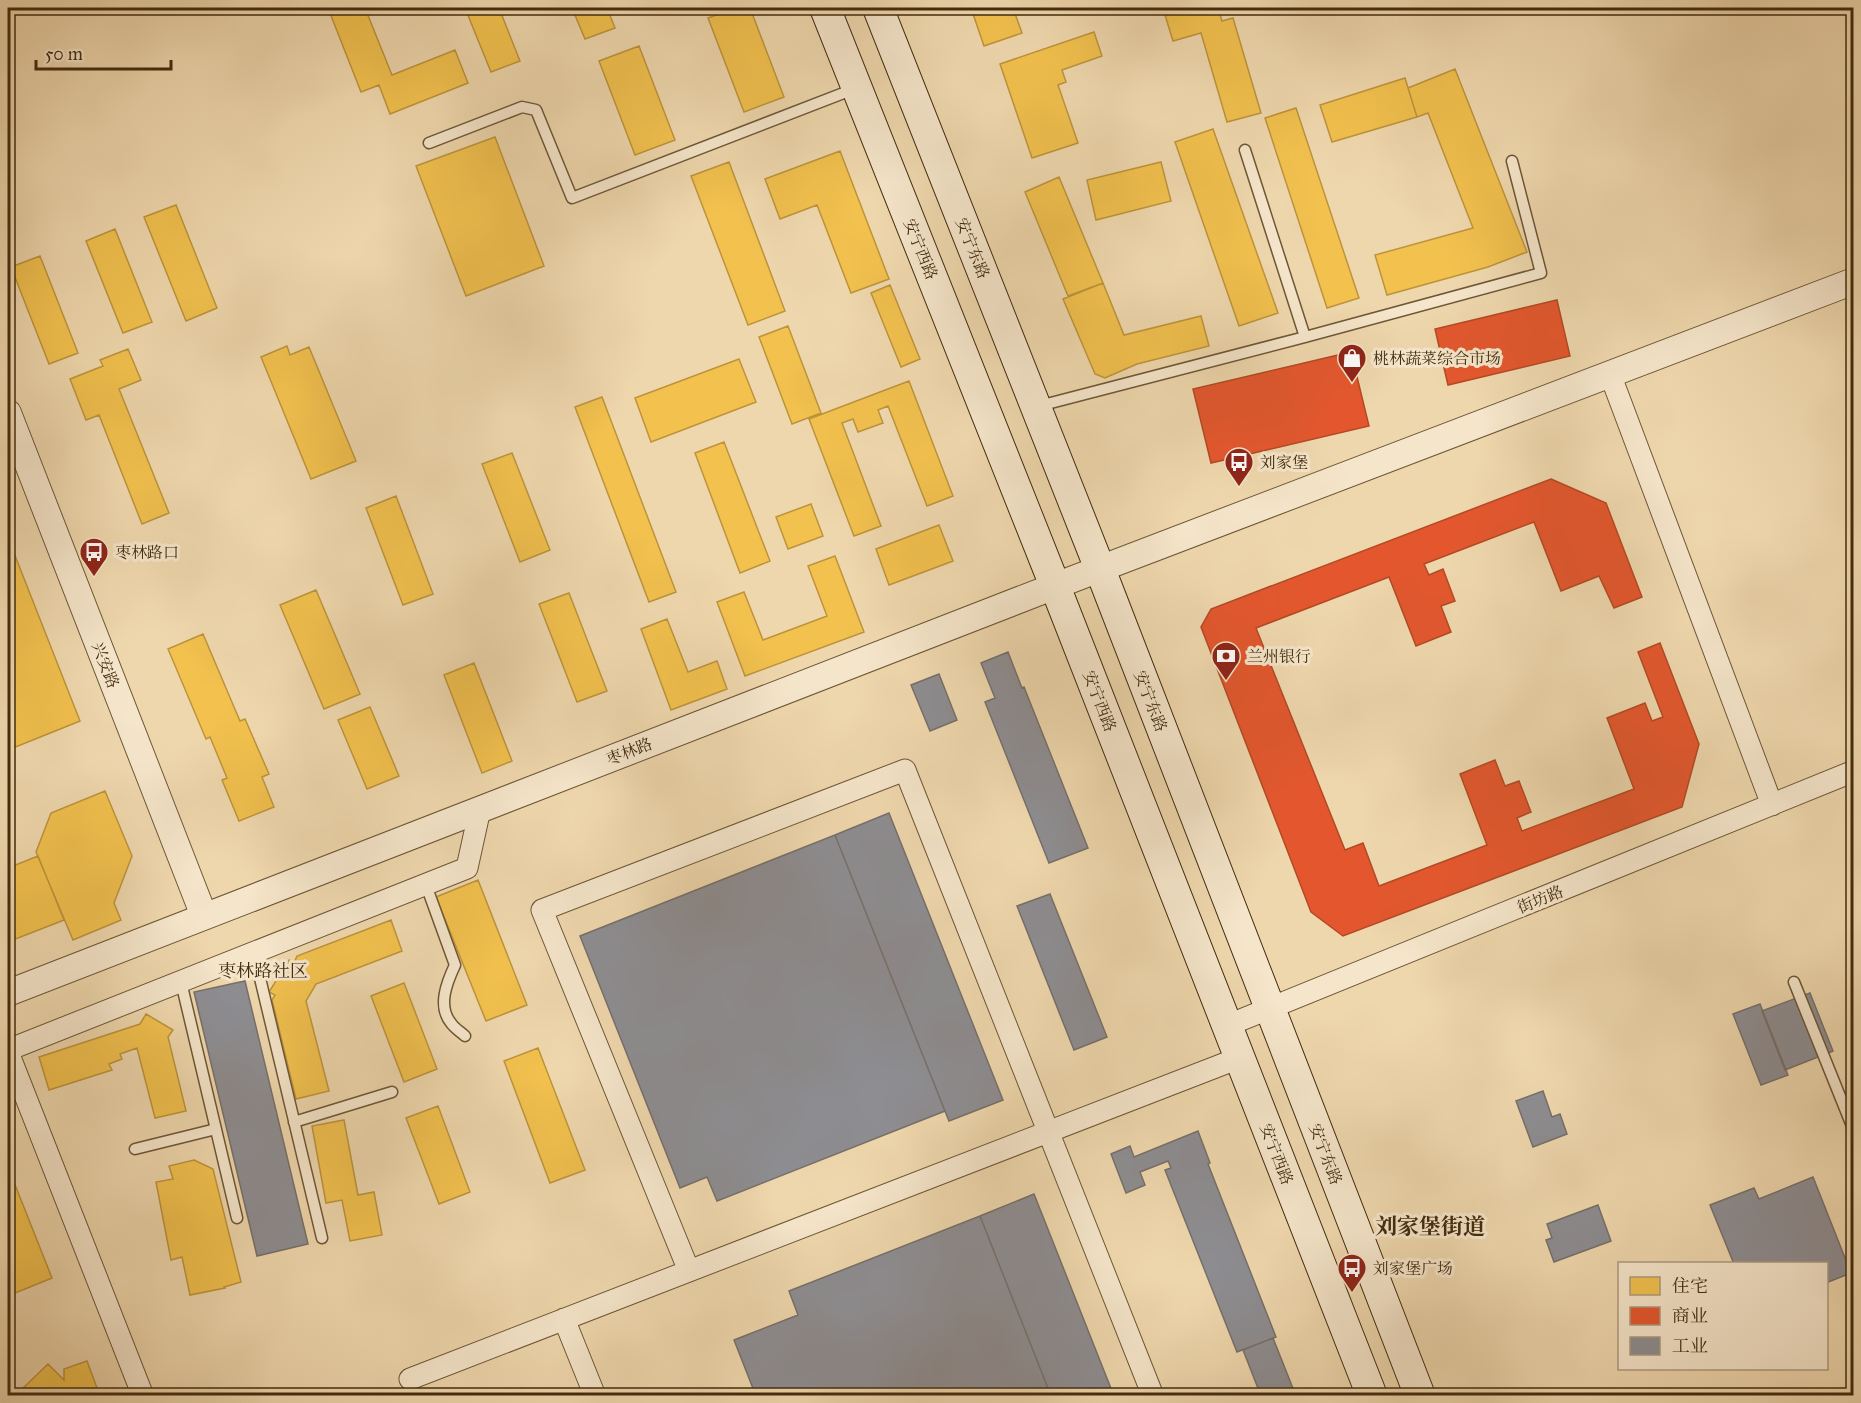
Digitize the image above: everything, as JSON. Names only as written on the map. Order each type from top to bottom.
[{"type":"main road","name":"安宁西路","points":[[825,8],[1055,586],[1372,1395]]},
{"type":"main road","name":"安宁东路","points":[[878,8],[1100,569],[1420,1395]]},
{"type":"street","name":"枣林路","points":[[8,993],[1055,586],[1854,281]]},
{"type":"street","points":[[1610,374],[1772,805]]},
{"type":"street","name":"兴安路","points":[[8,412],[204,916]]},
{"type":"street","points":[[689,1271],[542,910],[905,770],[1153,1395]]},
{"type":"street","name":"街坊路","points":[[1226,1026],[1854,771]]},
{"type":"street","points":[[143,1395],[8,1051],[467,868],[480,809]]},
{"type":"street","points":[[410,1378],[1239,1058]]},
{"type":"street","points":[[564,1319],[595,1395]]},
{"type":"lane","points":[[429,143],[522,107],[536,110],[572,198],[857,88]]},
{"type":"lane","points":[[1245,150],[1305,337]]},
{"type":"lane","points":[[1036,406],[1541,273],[1512,161]]},
{"type":"lane","points":[[426,885],[455,965],[447,983],[444,1009],[451,1023],[465,1036]]},
{"type":"lane","points":[[254,953],[322,1238]]},
{"type":"lane","points":[[181,982],[237,1218]]},
{"type":"lane","points":[[1794,982],[1854,1131]]},
{"type":"lane","points":[[294,1122],[392,1092]]},
{"type":"lane","points":[[135,1149],[216,1129]]},
{"type":"building: 住宅","points":[[328,8],[365,8],[392,75],[455,50],[468,83],[390,114],[379,85],[361,92]]},
{"type":"building: 住宅","points":[[465,8],[499,8],[520,61],[491,72]]},
{"type":"building: 住宅","points":[[572,8],[607,8],[615,28],[585,39]]},
{"type":"building: 住宅","points":[[736,8],[750,8],[784,97],[744,112],[708,18]]},
{"type":"building: 住宅","points":[[971,8],[1013,8],[1022,33],[984,46]]},
{"type":"building: 住宅","points":[[1105,8],[1133,8],[1106,14]]},
{"type":"building: 住宅","points":[[1192,8],[1218,8],[1222,21],[1233,18],[1261,113],[1227,122],[1201,33],[1173,41],[1165,15]]},
{"type":"building: 住宅","points":[[1094,32],[1102,56],[1062,70],[1066,82],[1058,85],[1078,143],[1032,158],[1000,64]]},
{"type":"building: 住宅","points":[[639,46],[675,140],[635,155],[599,61]]},
{"type":"building: 住宅","points":[[1455,69],[1527,252],[1488,267],[1387,295],[1375,255],[1473,228],[1428,113],[1417,117],[1408,88]]},
{"type":"building: 住宅","points":[[1405,78],[1417,117],[1332,142],[1320,105]]},
{"type":"building: 住宅","points":[[1296,108],[1359,298],[1327,308],[1265,118]]},
{"type":"building: 住宅","points":[[1213,129],[1278,313],[1239,326],[1175,142]]},
{"type":"building: 住宅","points":[[495,137],[544,266],[466,296],[416,166]]},
{"type":"building: 住宅","points":[[840,151],[889,279],[851,293],[817,205],[780,219],[765,179]]},
{"type":"building: 住宅","points":[[729,162],[785,311],[748,325],[691,176]]},
{"type":"building: 住宅","points":[[1161,162],[1171,201],[1096,220],[1087,180]]},
{"type":"building: 住宅","points":[[1059,177],[1103,283],[1068,296],[1025,192]]},
{"type":"building: 住宅","points":[[176,205],[217,308],[186,321],[144,217]]},
{"type":"building: 住宅","points":[[115,229],[152,322],[123,333],[86,241]]},
{"type":"building: 住宅","points":[[40,256],[78,353],[49,364],[11,267]]},
{"type":"building: 住宅","points":[[1103,283],[1124,335],[1201,316],[1209,346],[1137,364],[1105,378],[1095,374],[1063,299]]},
{"type":"building: 住宅","points":[[890,285],[920,359],[901,367],[871,293]]},
{"type":"building: 住宅","points":[[788,326],[821,413],[792,424],[759,337]]},
{"type":"building: 住宅","points":[[287,346],[290,355],[309,347],[356,461],[311,479],[261,357]]},
{"type":"building: 住宅","points":[[128,349],[141,380],[119,389],[169,513],[142,524],[99,415],[86,420],[70,379],[103,366],[100,360]]},
{"type":"building: 住宅","points":[[739,359],[756,402],[651,442],[635,398]]},
{"type":"building: 住宅","points":[[909,381],[953,496],[927,506],[888,406],[878,410],[883,423],[858,432],[853,419],[842,423],[881,526],[854,536],[809,419]]},
{"type":"building: 住宅","points":[[602,397],[676,592],[649,602],[575,407]]},
{"type":"building: 住宅","points":[[724,442],[770,561],[740,573],[695,453]]},
{"type":"building: 住宅","points":[[512,453],[550,550],[520,562],[482,464]]},
{"type":"building: 住宅","points":[[396,496],[433,594],[403,605],[366,508]]},
{"type":"building: 住宅","points":[[811,504],[823,536],[788,549],[776,517]]},
{"type":"building: 住宅","points":[[939,525],[953,561],[889,585],[876,549]]},
{"type":"building: 住宅","points":[[14,553],[80,721],[13,748],[8,734],[8,556]]},
{"type":"building: 住宅","points":[[835,556],[864,632],[745,676],[717,602],[744,592],[763,640],[827,616],[808,566]]},
{"type":"building: 住宅","points":[[316,590],[360,694],[324,709],[280,605]]},
{"type":"building: 住宅","points":[[569,593],[607,691],[577,702],[539,604]]},
{"type":"building: 住宅","points":[[667,619],[688,672],[717,661],[727,689],[671,710],[641,629]]},
{"type":"building: 住宅","points":[[203,634],[240,721],[245,719],[269,774],[262,777],[274,807],[239,821],[222,780],[227,778],[210,737],[206,739],[168,649]]},
{"type":"building: 住宅","points":[[474,663],[512,761],[482,773],[444,675]]},
{"type":"building: 住宅","points":[[370,707],[399,776],[367,789],[338,720]]},
{"type":"building: 住宅","points":[[105,791],[132,856],[114,903],[121,920],[73,940],[36,852],[51,813]]},
{"type":"building: 住宅","points":[[38,856],[64,920],[8,942],[8,868]]},
{"type":"building: 住宅","points":[[478,880],[527,1005],[486,1021],[436,897]]},
{"type":"building: 住宅","points":[[391,920],[402,951],[316,984],[306,1001],[329,1091],[296,1099],[272,1000],[275,995],[269,992],[289,960],[294,963],[297,956]]},
{"type":"building: 住宅","points":[[404,983],[437,1069],[404,1082],[371,996]]},
{"type":"building: 住宅","points":[[146,1014],[173,1030],[168,1037],[186,1111],[155,1118],[137,1048],[120,1054],[122,1059],[109,1064],[112,1070],[49,1090],[39,1057],[140,1024]]},
{"type":"building: 住宅","points":[[538,1048],[585,1170],[550,1183],[504,1061]]},
{"type":"building: 住宅","points":[[438,1106],[470,1192],[439,1204],[406,1118]]},
{"type":"building: 住宅","points":[[344,1120],[358,1195],[374,1192],[382,1235],[350,1241],[342,1200],[326,1203],[312,1126]]},
{"type":"building: 住宅","points":[[194,1160],[213,1169],[241,1282],[225,1288],[190,1295],[182,1257],[171,1260],[156,1182],[173,1179],[169,1166]]},
{"type":"building: 住宅","points":[[8,1167],[52,1278],[8,1296]]},
{"type":"building: 住宅","points":[[87,1361],[100,1396],[26,1396],[21,1390],[48,1364],[64,1380],[64,1369]]},
{"type":"building: 商业","points":[[1557,300],[1570,356],[1448,385],[1435,329]]},
{"type":"building: 商业","points":[[1351,352],[1369,426],[1211,463],[1193,389]]},
{"type":"building: 商业","points":[[1551,479],[1606,503],[1642,597],[1614,608],[1599,576],[1561,591],[1534,522],[1424,564],[1429,575],[1443,569],[1455,601],[1441,606],[1451,632],[1416,646],[1389,577],[1256,628],[1345,850],[1363,843],[1379,886],[1487,845],[1460,774],[1495,760],[1505,786],[1519,781],[1531,812],[1517,818],[1522,831],[1634,789],[1607,718],[1645,703],[1652,721],[1663,717],[1638,652],[1660,643],[1699,744],[1682,807],[1343,936],[1311,912],[1201,627],[1211,609]]},
{"type":"building: 工业","points":[[1008,652],[1088,848],[1049,863],[985,702],[995,698],[981,663]]},
{"type":"building: 工业","points":[[939,674],[957,720],[930,731],[911,685]]},
{"type":"building: 工业","points":[[889,813],[1003,1100],[949,1121],[835,835]]},
{"type":"building: 工业","points":[[835,835],[945,1111],[717,1201],[707,1177],[680,1188],[580,936]]},
{"type":"building: 工业","points":[[1050,894],[1107,1037],[1074,1050],[1017,906]]},
{"type":"building: 工业","points":[[245,981],[308,1244],[257,1256],[194,992]]},
{"type":"building: 工业","points":[[1810,993],[1833,1051],[1785,1070],[1762,1011]]},
{"type":"building: 工业","points":[[1760,1004],[1788,1075],[1761,1085],[1733,1014]]},
{"type":"building: 工业","points":[[1543,1091],[1552,1117],[1560,1114],[1567,1134],[1533,1147],[1516,1101]]},
{"type":"building: 工业","points":[[1198,1131],[1210,1163],[1208,1164],[1276,1337],[1237,1352],[1165,1170],[1171,1168],[1168,1161],[1140,1172],[1145,1185],[1126,1193],[1111,1154],[1130,1146],[1134,1157]]},
{"type":"building: 工业","points":[[1813,1177],[1851,1273],[1828,1282],[1828,1262],[1733,1262],[1710,1205],[1754,1188],[1759,1199]]},
{"type":"building: 工业","points":[[1034,1194],[1114,1396],[1051,1396],[980,1216]]},
{"type":"building: 工业","points":[[1598,1205],[1611,1241],[1554,1262],[1546,1240],[1552,1238],[1547,1224]]},
{"type":"building: 工业","points":[[980,1216],[1051,1396],[756,1396],[734,1340],[798,1315],[789,1291]]},
{"type":"building: 工业","points":[[1273,1338],[1296,1396],[1261,1396],[1243,1350]]},
{"type":"place","name":"桃林蔬菜综合市场","points":[[1352,384]]},
{"type":"place","name":"刘家堡","points":[[1239,488]]},
{"type":"place","name":"枣林路口","points":[[94,578]]},
{"type":"place","name":"兰州银行","points":[[1226,682]]},
{"type":"place","name":"刘家堡广场","points":[[1352,1294]]},
{"type":"district","name":"枣林路社区","points":[[263,971]]},
{"type":"district","name":"刘家堡街道","points":[[1430,1226]]}]
